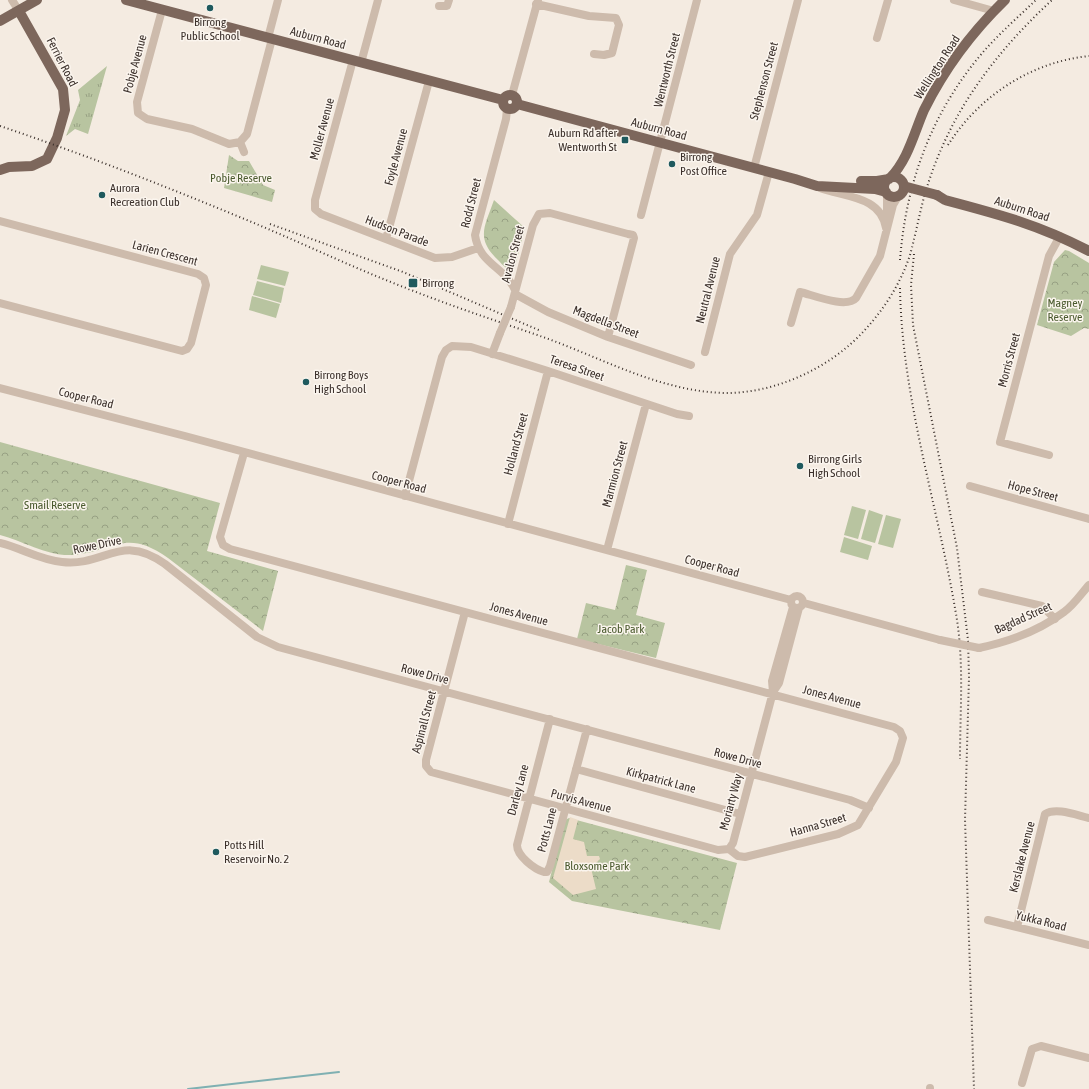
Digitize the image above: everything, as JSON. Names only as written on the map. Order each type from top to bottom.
[{"type":"main road","points":[[0,21],[37,0]]},
{"type":"main road","name":"Auburn Road","points":[[126,0],[510,102],[809,184],[875,188],[887,192]]},
{"type":"main road","name":"Wellington Road","points":[[889,178],[904,158],[924,110],[938,85],[961,51],[1005,0]]},
{"type":"main road","name":"Ferrier Road","points":[[0,170],[9,167],[32,166],[44,161],[51,152],[63,120],[65,110],[65,95],[19,11]]},
{"type":"main road","name":"Wellington Road","points":[[903,189],[904,158]]},
{"type":"main road","points":[[898,177],[903,189],[894,196],[887,192],[885,185],[889,178],[898,177]]},
{"type":"main road","name":"Auburn Road","points":[[795,179],[874,182],[889,178]]},
{"type":"main road","name":"Auburn Road","points":[[903,189],[1016,219],[1060,236],[1089,252]]},
{"type":"street","name":"Ferrier Road","points":[[12,0],[19,11]]},
{"type":"street","points":[[244,152],[240,142],[246,134],[278,0]]},
{"type":"street","name":"Moller Avenue","points":[[314,203],[357,62],[378,0]]},
{"type":"street","points":[[439,6],[447,6],[449,0]]},
{"type":"street","name":"Wentworth Street","points":[[641,215],[697,0]]},
{"type":"street","name":"Stephenson Street","points":[[754,168],[798,0]]},
{"type":"street","points":[[877,38],[888,0]]},
{"type":"street","points":[[954,0],[994,11]]},
{"type":"street","name":"Rodd Street","points":[[478,248],[476,228],[537,2],[589,16],[616,18],[619,25],[612,53],[604,55],[594,54]]},
{"type":"street","name":"Pobje Avenue","points":[[162,10],[137,102],[138,113],[147,119],[192,129],[229,144],[240,142]]},
{"type":"street","name":"Foyle Avenue","points":[[386,240],[429,81]]},
{"type":"street","name":"Neutral Avenue","points":[[705,352],[730,254],[757,215],[769,172]]},
{"type":"street","name":"Auburn Road","points":[[809,184],[873,204],[882,214],[886,229]]},
{"type":"street","points":[[791,323],[800,292],[843,303],[854,301],[880,256],[893,204],[903,189]]},
{"type":"street","points":[[886,229],[887,192]]},
{"type":"street","name":"Hudson Parade","points":[[314,203],[315,209],[319,213],[435,258],[452,257],[478,248]]},
{"type":"street","name":"Avalon Street","points":[[492,354],[511,307],[534,221],[542,213],[550,213],[628,234],[634,238],[608,337]]},
{"type":"street","name":"Larien Crescent","points":[[0,221],[198,274],[204,278],[206,285],[191,342],[187,349],[182,351],[0,303]]},
{"type":"street","name":"Morris Street","points":[[1049,455],[1000,442],[1048,256],[1060,236]]},
{"type":"street","points":[[478,248],[482,255],[509,281],[515,292]]},
{"type":"street","name":"Magdella Street","points":[[515,292],[548,312],[608,337],[691,365]]},
{"type":"street","name":"Teresa Street","points":[[405,496],[442,357],[446,350],[456,345],[548,371],[646,404],[689,416]]},
{"type":"street","name":"Holland Street","points":[[508,524],[548,371]]},
{"type":"street","name":"Cooper Road","points":[[0,388],[607,550],[797,605],[979,648]]},
{"type":"street","name":"Marmion Street","points":[[607,550],[646,404]]},
{"type":"street","name":"Jones Avenue","points":[[244,453],[220,537],[223,545],[230,549],[772,693],[894,727],[900,731]]},
{"type":"street","name":"Hope Street","points":[[970,486],[1089,519]]},
{"type":"street","name":"Rowe Drive","points":[[0,543],[20,548],[47,559],[70,563],[91,560],[118,551],[141,551],[154,556],[257,637],[267,643],[444,692],[857,802],[869,808]]},
{"type":"street","name":"Bagdad Street","points":[[979,648],[1012,639],[1055,619],[1072,606],[1089,584]]},
{"type":"street","points":[[982,592],[1042,606],[1055,619]]},
{"type":"street","name":"Moriarty Way","points":[[729,849],[733,843],[772,693],[779,683],[797,605]]},
{"type":"street","name":"Aspinall Street","points":[[428,769],[426,760],[465,612]]},
{"type":"street","name":"Darley Lane","points":[[530,863],[519,854],[517,845],[550,719]]},
{"type":"street","name":"Potts Lane","points":[[530,863],[541,871],[547,872],[549,869],[587,729]]},
{"type":"street","name":"Hanna Street","points":[[729,849],[738,856],[745,857],[838,834],[858,825],[896,762],[903,738],[900,731]]},
{"type":"street","name":"Purvis Avenue","points":[[428,769],[437,774],[718,850],[729,849]]},
{"type":"street","name":"Kirkpatrick Lane","points":[[576,769],[740,814]]},
{"type":"street","name":"Kerslake Avenue","points":[[1017,927],[1045,814],[1050,811],[1056,811],[1089,818]]},
{"type":"street","name":"Yukka Road","points":[[988,920],[1089,945]]},
{"type":"street","points":[[1022,1083],[1032,1049],[1041,1046],[1089,1058]]},
{"type":"green space","points":[[107,66],[88,134],[75,129],[66,136],[80,100],[78,90]]},
{"type":"green space","name":"Pobje Reserve","points":[[229,155],[238,161],[249,161],[263,185],[275,190],[272,202],[224,188]]},
{"type":"green space","points":[[494,200],[525,228],[513,270],[504,266],[491,252],[486,245],[484,238],[485,225]]},
{"type":"green space","name":"Magney Reserve","points":[[1065,250],[1089,263],[1089,329],[1084,328],[1071,336],[1037,325],[1054,262]]},
{"type":"green space","points":[[261,265],[289,272],[285,286],[257,279]]},
{"type":"green space","points":[[257,281],[284,288],[281,303],[253,295]]},
{"type":"green space","points":[[252,296],[280,304],[276,318],[249,310]]},
{"type":"green space","name":"Smail Reserve","points":[[0,442],[220,503],[207,551],[278,571],[263,631],[168,558],[141,544],[120,544],[86,553],[62,555],[44,551],[0,535]]},
{"type":"green space","points":[[852,506],[866,510],[858,539],[844,535]]},
{"type":"green space","points":[[869,510],[883,515],[875,543],[861,539]]},
{"type":"green space","points":[[886,515],[901,519],[893,548],[878,544]]},
{"type":"green space","points":[[844,537],[872,546],[868,560],[840,552]]},
{"type":"green space","name":"Jacob Park","points":[[626,565],[647,570],[636,615],[665,623],[656,658],[577,639],[586,603],[615,610]]},
{"type":"green space","name":"Bloxsome Park","points":[[569,818],[737,863],[720,930],[572,901],[549,882],[565,820]]},
{"type":"shaded area","points":[[570,817],[578,820],[573,839],[584,842],[587,856],[599,856],[600,859],[591,868],[596,889],[573,895],[553,878]]},
{"type":"waterway","points":[[188,1089],[339,1072]]},
{"type":"railway","points":[[900,260],[908,203],[925,149],[936,123],[950,98],[984,51],[1036,0]]},
{"type":"railway","points":[[0,126],[96,160],[191,197],[423,295],[565,345],[632,372],[678,387],[726,393],[745,392],[782,384],[817,368],[848,346],[877,316],[896,287],[906,266],[927,187],[951,127],[979,82],[996,60],[1013,39],[1052,0]]},
{"type":"railway","points":[[948,145],[975,111],[1008,84],[1047,66],[1089,56]]},
{"type":"railway","points":[[270,224],[403,272],[541,331]]},
{"type":"railway","points":[[914,254],[911,285],[913,325],[957,548],[968,640],[969,677],[965,820],[974,1089]]},
{"type":"railway","points":[[900,288],[902,330],[914,413],[941,537],[957,620],[961,672],[960,759]]},
{"type":"place","name":"Birrong Public School","points":[[210,8]]},
{"type":"place","name":"Auburn Rd after Wentworth St","points":[[625,140]]},
{"type":"place","name":"Birrong Post Office","points":[[672,164]]},
{"type":"place","name":"Aurora Recreation Club","points":[[102,195]]},
{"type":"place","name":"Birrong","points":[[413,283]]},
{"type":"place","name":"Birrong Boys High School","points":[[306,382]]},
{"type":"place","name":"Birrong Girls High School","points":[[800,466]]},
{"type":"place","name":"Potts Hill Reservoir No. 2","points":[[216,852]]}]
